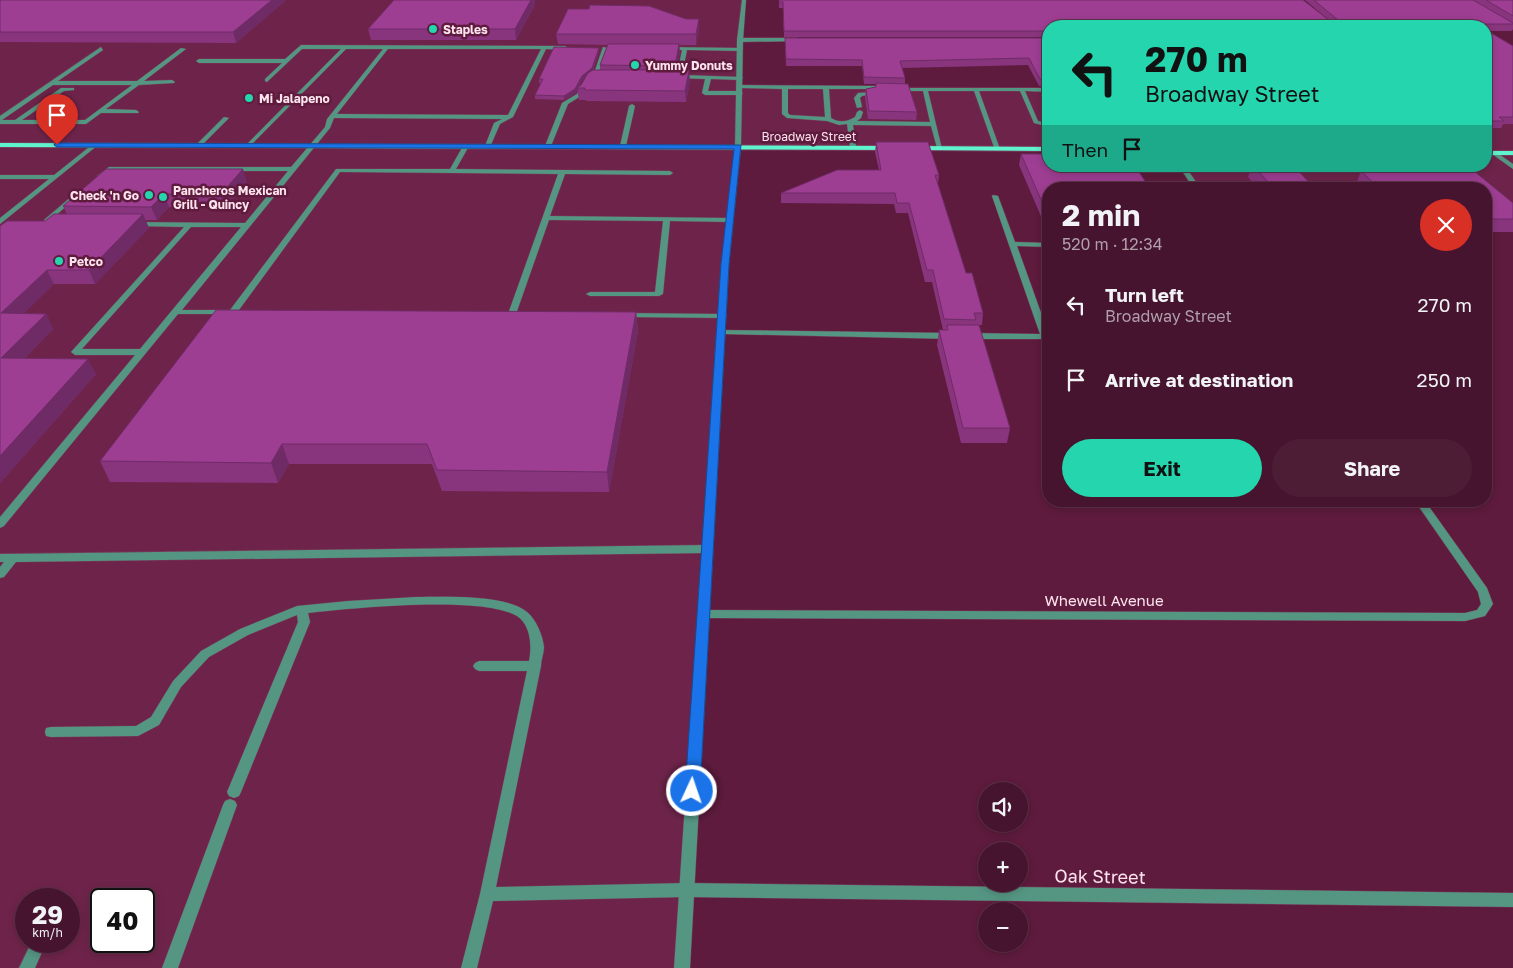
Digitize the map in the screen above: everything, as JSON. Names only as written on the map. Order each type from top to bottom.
[{"type":"main road","name":"Broadway Street","points":[[0,145],[738,146],[1042,149]]},
{"type":"main road","points":[[1492,153],[1513,153]]},
{"type":"street","points":[[682,968],[707,549],[730,220],[738,146],[740,44],[744,0]]},
{"type":"street","points":[[659,48],[800,40]]},
{"type":"street","points":[[267,80],[301,47],[570,48]]},
{"type":"street","points":[[249,145],[345,47]]},
{"type":"street","points":[[0,524],[314,145],[328,127],[329,120],[387,47]]},
{"type":"street","points":[[488,146],[497,123],[510,117],[544,48]]},
{"type":"street","points":[[597,48],[614,48]]},
{"type":"street","points":[[548,146],[565,103],[579,95],[586,82],[597,71],[605,48]]},
{"type":"street","points":[[680,75],[685,48]]},
{"type":"street","points":[[0,120],[101,49]]},
{"type":"street","points":[[0,120],[16,122],[86,122],[183,50]]},
{"type":"street","points":[[199,61],[287,61]]},
{"type":"street","points":[[597,71],[605,71]]},
{"type":"street","points":[[671,74],[708,78],[740,86],[1042,90]]},
{"type":"street","points":[[592,77],[602,77]]},
{"type":"street","points":[[708,78],[706,93],[740,86]]},
{"type":"street","points":[[51,84],[172,82]]},
{"type":"street","points":[[785,87],[785,114],[789,117],[828,119],[833,122],[850,123],[934,124]]},
{"type":"street","points":[[16,122],[63,89],[131,88]]},
{"type":"street","points":[[826,88],[828,119]]},
{"type":"street","points":[[850,123],[858,118],[857,98],[860,94],[891,93],[905,89]]},
{"type":"street","points":[[925,89],[940,148]]},
{"type":"street","points":[[976,89],[997,149]]},
{"type":"street","points":[[1022,90],[1036,122],[1042,123]]},
{"type":"street","points":[[623,146],[632,106]]},
{"type":"street","points":[[100,112],[136,112]]},
{"type":"street","points":[[332,116],[510,117]]},
{"type":"street","points":[[199,145],[226,118]]},
{"type":"street","points":[[850,123],[853,148]]},
{"type":"street","points":[[0,223],[95,145]]},
{"type":"street","points":[[452,171],[466,146]]},
{"type":"street","points":[[1492,154],[1513,167]]},
{"type":"street","points":[[95,181],[109,168],[294,169]]},
{"type":"street","points":[[233,312],[338,170],[670,172]]},
{"type":"street","points":[[502,314],[516,314],[562,172]]},
{"type":"street","points":[[0,177],[55,177]]},
{"type":"street","points":[[43,224],[80,193]]},
{"type":"street","points":[[995,196],[1042,326]]},
{"type":"street","points":[[0,213],[11,213]]},
{"type":"street","points":[[546,218],[730,220]]},
{"type":"street","points":[[590,294],[659,294],[667,219]]},
{"type":"street","points":[[0,223],[9,223]]},
{"type":"street","points":[[34,224],[53,224]]},
{"type":"street","points":[[131,224],[247,225]]},
{"type":"street","points":[[141,352],[75,352],[190,224]]},
{"type":"street","points":[[1011,244],[1042,245]]},
{"type":"street","points":[[174,312],[242,312]]},
{"type":"street","points":[[615,315],[723,316]]},
{"type":"street","points":[[722,332],[1042,337]]},
{"type":"street","name":"Whewell Avenue","points":[[703,614],[1465,617],[1481,613],[1487,604],[1483,590],[1424,507]]},
{"type":"street","points":[[0,558],[707,549]]},
{"type":"street","points":[[0,574],[13,558]]},
{"type":"street","points":[[51,732],[138,731],[155,721],[177,684],[206,654],[244,632],[301,609],[361,603],[416,601],[491,604],[513,608],[522,613],[532,626],[538,648],[487,894],[469,968]]},
{"type":"street","points":[[170,968],[232,798],[304,622],[301,609]]},
{"type":"street","points":[[479,666],[534,666]]},
{"type":"street","name":"Oak Street","points":[[487,894],[687,890],[1513,900]]},
{"type":"street","points":[[27,968],[34,953]]},
{"type":"shaded area","points":[[0,0],[744,0],[741,86],[1042,87],[1042,149],[738,147],[723,316],[682,968],[0,968]]},
{"type":"shaded area","points":[[1492,89],[1513,89],[1513,214],[1492,195],[1492,182],[1193,182],[1186,172],[1492,172]]},
{"type":"building","points":[[0,0],[272,0],[233,32],[0,32]]},
{"type":"building","points":[[394,0],[531,0],[515,29],[368,29]]},
{"type":"building","points":[[779,0],[1303,0],[1329,20],[1042,20],[1042,31],[784,31],[783,2],[779,2]]},
{"type":"building","points":[[1314,0],[1473,0],[1513,24],[1492,24],[1492,20],[1338,20]]},
{"type":"building","points":[[1486,0],[1513,0],[1513,16]]},
{"type":"building","points":[[590,5],[649,6],[686,19],[699,19],[696,34],[556,34],[568,9],[589,9]]},
{"type":"building","points":[[1492,34],[1513,46],[1513,117],[1499,117],[1504,121],[1492,121]]},
{"type":"building","points":[[785,38],[1042,38],[1042,79],[1040,79],[1029,58],[900,61],[905,78],[864,77],[862,60],[786,59]]},
{"type":"building","points":[[608,44],[679,44],[675,66],[600,65]]},
{"type":"building","points":[[554,47],[599,48],[592,68],[582,76],[575,89],[564,96],[535,95],[543,79],[539,79]]},
{"type":"building","points":[[593,70],[689,70],[685,91],[585,90],[585,88],[577,88],[588,73]]},
{"type":"building","points":[[876,83],[908,84],[917,112],[869,111],[866,89],[876,87]]},
{"type":"building","points":[[876,142],[928,142],[939,175],[935,175],[966,273],[972,273],[983,313],[974,313],[976,320],[944,319],[933,270],[927,270],[909,203],[897,203],[895,193],[781,193],[837,170],[881,170]]},
{"type":"building","points":[[1021,154],[1042,154],[1042,172],[1139,172],[1146,182],[1042,182],[1042,202]]},
{"type":"building","points":[[106,169],[243,169],[220,195],[164,194],[151,207],[63,206]]},
{"type":"building","points":[[1259,172],[1299,172],[1309,182],[1268,182]]},
{"type":"building","points":[[1362,172],[1475,172],[1487,182],[1373,182]]},
{"type":"building","points":[[1492,186],[1513,203],[1513,219],[1492,219]]},
{"type":"building","points":[[54,214],[143,214],[89,270],[47,270],[1,313],[46,314],[1,358],[88,359],[0,456],[0,226],[7,221],[45,221]]},
{"type":"building","points":[[216,310],[636,312],[607,472],[437,470],[427,444],[282,444],[271,463],[100,461]]},
{"type":"building","points":[[947,325],[979,325],[1010,428],[963,428],[939,330],[948,330]]},
{"type":"place","name":"Staples","points":[[433,29]]},
{"type":"place","name":"Yummy Donuts","points":[[635,65]]},
{"type":"place","name":"Mi Jalapeno","points":[[249,98]]},
{"type":"place","name":"Check 'n Go","points":[[149,195]]},
{"type":"place","name":"Pancheros Mexican Grill - Quincy","points":[[163,197]]},
{"type":"place","name":"Petco","points":[[59,261]]},
{"type":"route","points":[[57,145],[738,146],[725,264],[692,791]]}]
